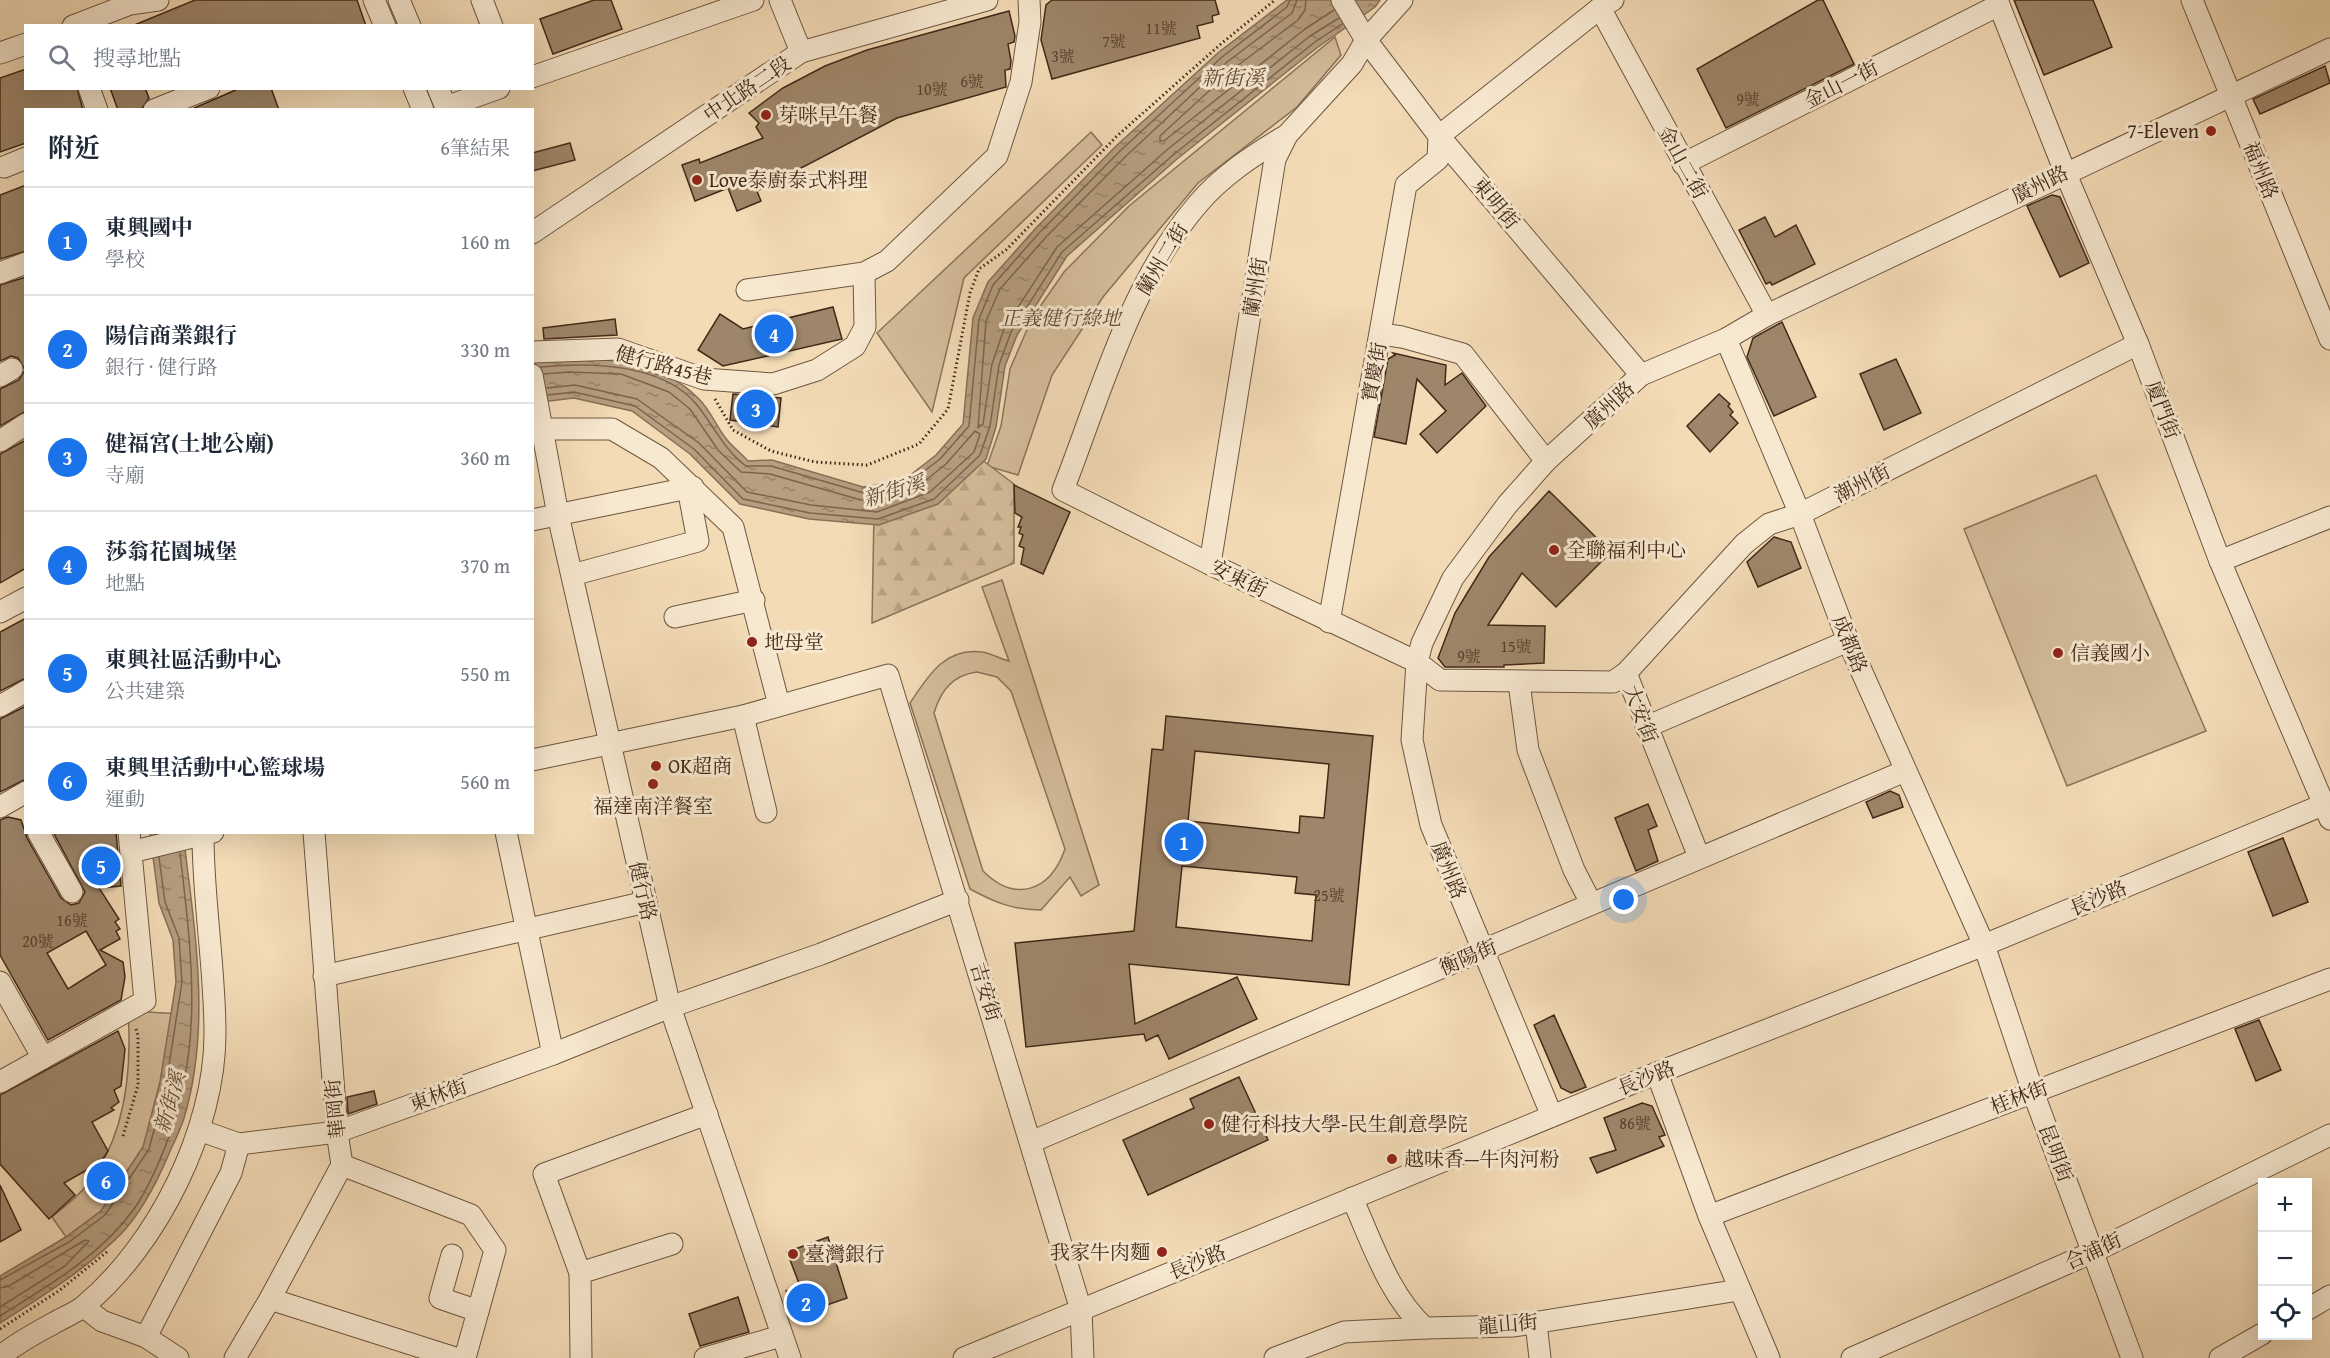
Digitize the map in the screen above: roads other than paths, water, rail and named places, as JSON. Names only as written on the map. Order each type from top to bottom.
[{"type":"street","points":[[374,0],[385,24]]},
{"type":"street","points":[[399,0],[409,24]]},
{"type":"street","points":[[482,0],[491,24]]},
{"type":"street","points":[[534,76],[753,0]]},
{"type":"street","points":[[780,0],[801,52]]},
{"type":"street","name":"中北路二段","points":[[534,232],[801,52],[987,0]]},
{"type":"street","points":[[747,290],[864,273],[887,261],[997,156],[1021,82],[1029,22],[1029,0]]},
{"type":"street","name":"東明街","points":[[1342,0],[1362,32],[1439,136],[1641,375]]},
{"type":"street","name":"蘭州街","points":[[1209,564],[1275,159],[1287,135],[1352,64],[1362,32],[1402,0]]},
{"type":"street","name":"福州路","points":[[2192,0],[2330,339]]},
{"type":"street","points":[[79,24],[143,2]]},
{"type":"street","name":"金山一街","points":[[1683,164],[1998,3]]},
{"type":"street","name":"廈門街","points":[[1998,3],[2065,172],[2138,344],[2220,561],[2328,808]]},
{"type":"street","points":[[1439,136],[1607,4]]},
{"type":"street","name":"金山二街","points":[[1607,4],[1683,164],[1767,315]]},
{"type":"street","points":[[0,53],[24,45]]},
{"type":"street","name":"廣州路","points":[[1552,1116],[1482,951],[1428,814],[1412,740],[1417,662],[1422,643],[1453,578],[1507,505],[1546,461],[1641,375],[1726,339],[1767,315],[2065,172],[2330,49]]},
{"type":"street","points":[[90,90],[96,108]]},
{"type":"street","points":[[159,108],[204,90]]},
{"type":"street","points":[[415,90],[422,108]]},
{"type":"street","points":[[444,102],[491,90]]},
{"type":"street","name":"蘭州二街","points":[[1063,490],[1135,303],[1161,252],[1198,203],[1249,158],[1287,135]]},
{"type":"street","name":"寶慶街","points":[[1329,622],[1406,185],[1438,159],[1439,136]]},
{"type":"street","points":[[4,167],[24,159]]},
{"type":"street","points":[[0,273],[24,264]]},
{"type":"street","name":"健行路45巷","points":[[534,352],[618,349],[704,380],[773,384],[817,369],[855,346],[865,327],[864,273]]},
{"type":"street","points":[[1381,334],[1402,337],[1463,354],[1546,461]]},
{"type":"street","name":"成都路","points":[[1726,339],[1800,514],[1848,641],[1984,945]]},
{"type":"street","name":"潮州街","points":[[1626,673],[1743,544],[1769,524],[1800,514],[2138,344]]},
{"type":"street","name":"健行路","points":[[534,389],[558,515],[670,1007],[790,1358]]},
{"type":"street","points":[[534,760],[743,716],[778,705],[754,600],[733,527],[661,458],[612,429],[539,423]]},
{"type":"street","points":[[0,441],[24,425]]},
{"type":"street","points":[[534,520],[690,488]]},
{"type":"street","points":[[572,575],[698,541],[690,488]]},
{"type":"street","name":"安東街","points":[[1063,490],[1209,564],[1417,662]]},
{"type":"street","points":[[2220,561],[2330,517]]},
{"type":"street","points":[[0,612],[24,599]]},
{"type":"street","points":[[675,617],[754,600]]},
{"type":"street","points":[[1646,727],[1848,641]]},
{"type":"street","name":"大安街","points":[[1417,662],[1440,680],[1613,682],[1626,673],[1699,857]]},
{"type":"street","name":"吉安街","points":[[778,705],[888,675],[1081,1310],[1083,1358]]},
{"type":"street","points":[[1519,682],[1528,750],[1574,870],[1591,903]]},
{"type":"street","points":[[0,706],[24,692]]},
{"type":"street","points":[[743,716],[766,812]]},
{"type":"street","name":"衡陽街","points":[[1031,1142],[1905,771]]},
{"type":"street","name":"長沙路","points":[[964,1358],[1657,1073],[2328,808]]},
{"type":"street","points":[[39,834],[72,892]]},
{"type":"street","name":"華岡街","points":[[236,1358],[342,1165],[336,1132],[314,834]]},
{"type":"street","points":[[506,834],[553,1054]]},
{"type":"street","points":[[0,1082],[146,1001],[134,844],[201,835],[215,1035],[212,1071],[199,1130],[158,1219],[117,1274],[84,1307],[0,1357]]},
{"type":"street","name":"東林街","points":[[199,1130],[239,1144],[336,1132],[553,1054],[670,1007],[821,954],[958,900]]},
{"type":"street","points":[[324,976],[646,902]]},
{"type":"street","name":"昆明街","points":[[1984,945],[2033,1092],[2132,1358]]},
{"type":"street","name":"桂林街","points":[[1709,1216],[2330,979]]},
{"type":"street","points":[[0,982],[43,1059]]},
{"type":"street","points":[[1657,1073],[1709,1216],[1769,1358]]},
{"type":"street","points":[[582,1358],[580,1273],[544,1174],[707,1114]]},
{"type":"street","name":"合浦街","points":[[1852,1358],[2093,1252],[2330,1135]]},
{"type":"street","points":[[146,1337],[231,1173],[239,1144]]},
{"type":"street","points":[[342,1165],[471,1215],[495,1250],[465,1358]]},
{"type":"street","points":[[1352,1198],[1391,1282],[1410,1315],[1425,1328]]},
{"type":"street","points":[[580,1273],[672,1244]]},
{"type":"street","points":[[452,1255],[440,1298],[478,1311]]},
{"type":"street","name":"龍山街","points":[[1275,1358],[1344,1332],[1514,1326],[1739,1290]]},
{"type":"street","points":[[2312,1306],[2330,1296]]},
{"type":"street","points":[[270,1299],[394,1349],[455,1358]]},
{"type":"street","points":[[84,1307],[102,1321],[146,1337],[178,1358]]},
{"type":"street","points":[[1536,1323],[1540,1358]]},
{"type":"street","points":[[705,1358],[781,1336]]},
{"type":"street","points":[[2220,1358],[2258,1336]]},
{"type":"water","name":"新街溪","points":[[1287,0],[1380,0],[1375,7],[1318,47],[1177,159],[1067,256],[1017,335],[1005,366],[996,427],[986,459],[938,504],[879,525],[809,519],[740,504],[690,454],[632,411],[574,398],[534,403],[534,362],[599,359],[642,366],[682,385],[699,399],[728,441],[748,461],[772,460],[863,487],[904,480],[936,455],[963,424],[973,318],[988,282],[1036,228],[1115,147],[1219,52]]},
{"type":"water","name":"新街溪","points":[[150,834],[183,834],[196,940],[199,1012],[197,1048],[184,1118],[153,1187],[136,1216],[121,1234],[78,1271],[0,1323],[0,1276],[66,1237],[101,1211],[143,1147],[160,1082],[176,982],[173,940],[159,903]]},
{"type":"place","name":"芽咪早午餐","points":[[766,115]]},
{"type":"place","name":"7-Eleven","points":[[2211,131]]},
{"type":"place","name":"Love泰廚泰式料理","points":[[697,180]]},
{"type":"place","name":"莎翁花園城堡","points":[[774,334]]},
{"type":"place","name":"健福宮(土地公廟)","points":[[756,409]]},
{"type":"place","name":"全聯福利中心","points":[[1554,550]]},
{"type":"place","name":"地母堂","points":[[752,642]]},
{"type":"place","name":"信義國小","points":[[2058,653]]},
{"type":"place","name":"OK超商","points":[[656,766]]},
{"type":"place","name":"福達南洋餐室","points":[[653,784]]},
{"type":"place","name":"東興國中","points":[[1184,842]]},
{"type":"place","name":"東興社區活動中心","points":[[101,866]]},
{"type":"place","name":"健行科技大學-民生創意學院","points":[[1209,1124]]},
{"type":"place","name":"越味香—牛肉河粉","points":[[1392,1159]]},
{"type":"place","name":"東興里活動中心籃球場","points":[[106,1181]]},
{"type":"place","name":"我家牛肉麵","points":[[1162,1252]]},
{"type":"place","name":"臺灣銀行","points":[[793,1254]]},
{"type":"place","name":"陽信商業銀行","points":[[806,1303]]},
{"type":"park label","name":"正義健行綠地","points":[[1061,318]]}]
